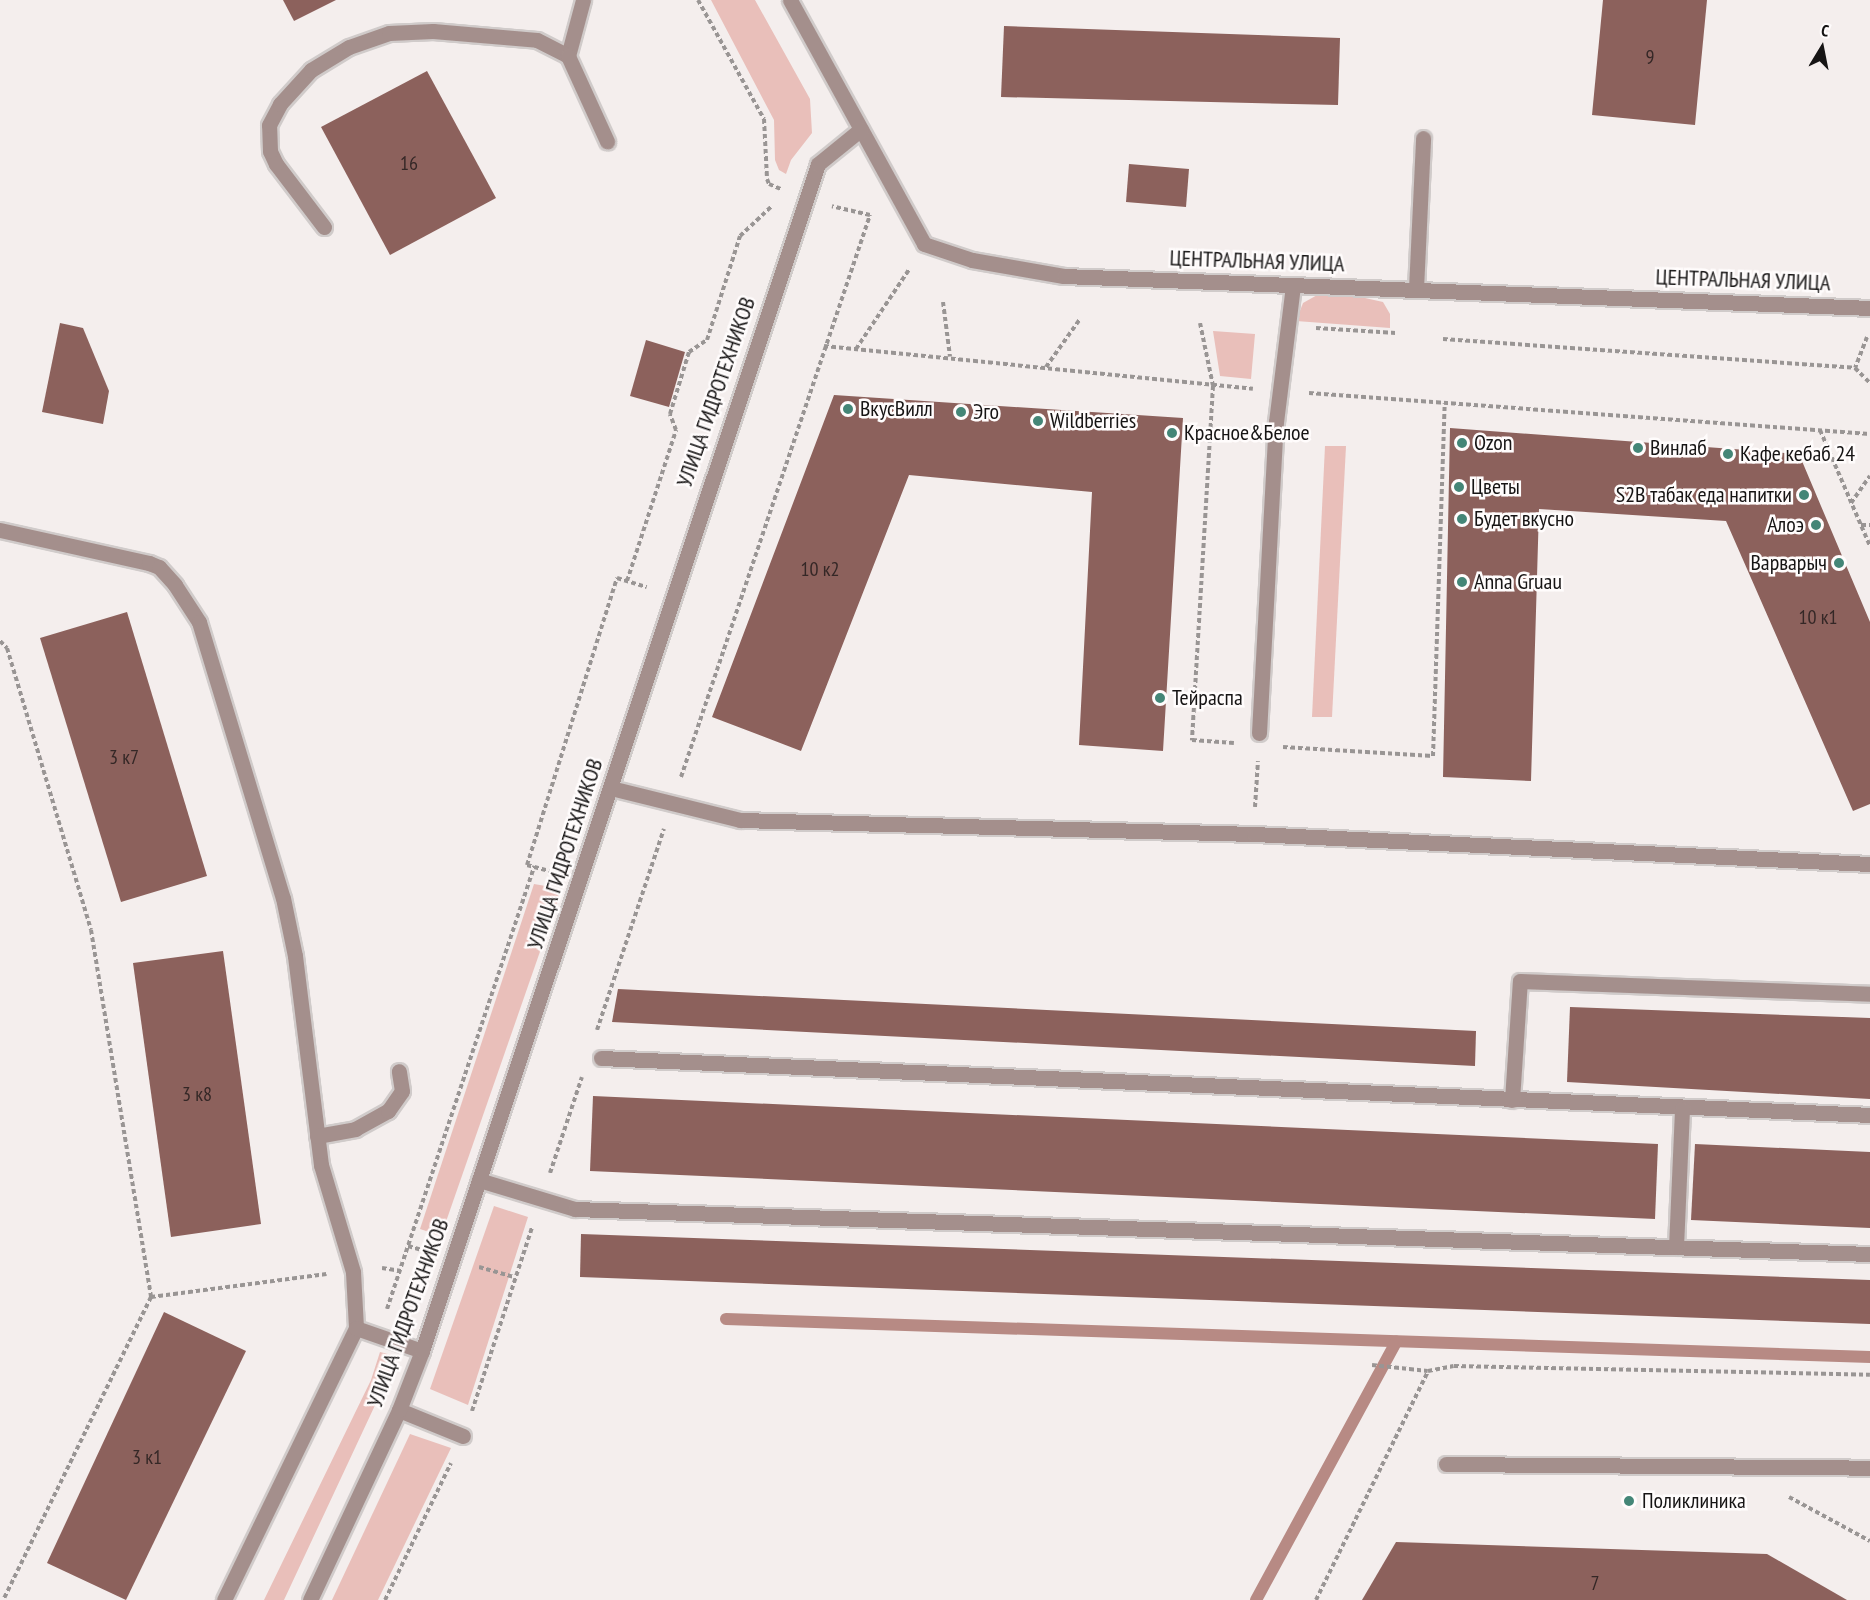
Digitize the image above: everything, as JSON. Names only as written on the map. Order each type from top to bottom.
[{"type":"street","points":[[568,56],[583,0]]},
{"type":"street","name":"ЦЕНТРАЛЬНАЯ УЛИЦА","points":[[790,0],[924,244],[972,260],[1064,276],[1870,308]]},
{"type":"street","points":[[324,226],[276,164],[267,136],[273,113],[310,70],[349,47],[389,33],[508,35],[537,40],[568,56],[607,141]]},
{"type":"street","name":"УЛИЦА ГИДРОТЕХНИКОВ","points":[[310,1600],[399,1410],[422,1351],[611,788],[681,566],[818,164],[861,129]]},
{"type":"street","points":[[1416,289],[1423,138]]},
{"type":"street","points":[[1259,739],[1279,392],[1293,286]]},
{"type":"street","points":[[0,530],[159,567],[199,622],[283,898],[295,956],[317,1136],[353,1272],[356,1328],[224,1600]]},
{"type":"street","points":[[611,788],[740,820],[1254,834],[1870,864]]},
{"type":"street","points":[[1512,1100],[1520,981],[1870,994]]},
{"type":"street","points":[[601,1058],[1870,1115]]},
{"type":"street","points":[[317,1136],[355,1129],[388,1111],[402,1091],[399,1071]]},
{"type":"street","points":[[1676,1246],[1682,1108]]},
{"type":"street","points":[[479,1180],[575,1209],[1870,1254]]},
{"type":"street","points":[[356,1328],[422,1351]]},
{"type":"street","points":[[399,1410],[463,1436]]},
{"type":"street","points":[[1446,1464],[1870,1468]]},
{"type":"path","points":[[698,0],[764,119],[769,184]]},
{"type":"path","points":[[385,1316],[534,867],[527,864],[617,578],[627,581],[676,430],[670,414],[689,352],[707,340],[741,236],[788,192]]},
{"type":"path","points":[[682,776],[824,346],[870,215],[826,204]]},
{"type":"path","points":[[856,349],[910,268]]},
{"type":"path","points":[[943,302],[950,357]]},
{"type":"path","points":[[1046,367],[1080,319]]},
{"type":"path","points":[[1200,323],[1214,386],[1192,740],[1259,739],[1433,756],[1445,403]]},
{"type":"path","points":[[1307,327],[1396,333]]},
{"type":"path","points":[[1855,368],[1867,336]]},
{"type":"path","points":[[1443,339],[1855,368],[1870,383]]},
{"type":"path","points":[[824,346],[1279,392],[1870,434]]},
{"type":"path","points":[[1820,430],[1870,546]]},
{"type":"path","points":[[1851,503],[1870,476]]},
{"type":"path","points":[[1861,525],[1870,525]]},
{"type":"path","points":[[0,641],[8,648],[91,930],[151,1297],[3,1600]]},
{"type":"path","points":[[1255,812],[1259,739]]},
{"type":"path","points":[[594,1040],[666,824]]},
{"type":"path","points":[[549,1177],[582,1074]]},
{"type":"path","points":[[470,1414],[534,1221]]},
{"type":"path","points":[[408,1246],[435,1254]]},
{"type":"path","points":[[470,1264],[516,1277]]},
{"type":"path","points":[[380,1269],[400,1271]]},
{"type":"path","points":[[151,1297],[331,1274]]},
{"type":"path","points":[[1372,1365],[1428,1371],[1454,1366],[1870,1375]]},
{"type":"path","points":[[1316,1600],[1428,1371]]},
{"type":"path","points":[[385,1600],[451,1461]]},
{"type":"path","points":[[1787,1496],[1870,1540]]},
{"type":"shaded area","points":[[711,0],[755,0],[810,99],[812,133],[791,160],[786,174],[779,170],[775,160],[774,120]]},
{"type":"shaded area","points":[[1319,294],[1356,296],[1383,302],[1390,314],[1390,328],[1296,321],[1303,303]]},
{"type":"shaded area","points":[[1213,331],[1255,334],[1251,379],[1220,376]]},
{"type":"shaded area","points":[[1325,446],[1346,446],[1332,717],[1312,717]]},
{"type":"shaded area","points":[[534,884],[557,888],[559,897],[441,1236],[420,1229]]},
{"type":"shaded area","points":[[494,1206],[528,1217],[468,1405],[430,1389]]},
{"type":"shaded area","points":[[380,1352],[396,1356],[284,1600],[264,1600],[371,1380]]},
{"type":"shaded area","points":[[410,1434],[451,1448],[378,1600],[332,1600]]},
{"type":"building","points":[[283,0],[336,0],[294,21]]},
{"type":"building","points":[[1603,0],[1707,0],[1695,125],[1592,115]]},
{"type":"building","points":[[1004,26],[1340,38],[1338,105],[1001,97]]},
{"type":"building","points":[[427,71],[496,198],[390,255],[321,127]]},
{"type":"building","points":[[1129,164],[1189,169],[1186,207],[1126,202]]},
{"type":"building","points":[[60,323],[83,328],[109,391],[103,424],[42,412]]},
{"type":"building","points":[[646,340],[685,352],[669,407],[630,396]]},
{"type":"building","points":[[834,395],[1183,418],[1163,751],[1079,745],[1092,492],[909,475],[801,751],[712,717]]},
{"type":"building","points":[[1450,428],[1799,454],[1870,622],[1870,804],[1853,811],[1726,521],[1539,509],[1531,781],[1443,777]]},
{"type":"building","points":[[127,612],[207,876],[121,902],[40,638]]},
{"type":"building","points":[[223,951],[261,1224],[171,1237],[133,963]]},
{"type":"building","points":[[618,989],[1476,1031],[1475,1066],[612,1022]]},
{"type":"building","points":[[1570,1007],[1870,1018],[1870,1099],[1567,1082]]},
{"type":"building","points":[[593,1096],[1658,1144],[1655,1219],[590,1171]]},
{"type":"building","points":[[1695,1144],[1870,1152],[1870,1228],[1691,1220]]},
{"type":"building","points":[[581,1234],[1870,1280],[1870,1324],[580,1277]]},
{"type":"building","points":[[164,1312],[246,1351],[126,1600],[47,1563]]},
{"type":"building","points":[[1396,1542],[1767,1554],[1847,1600],[1362,1600]]},
{"type":"waterway","points":[[726,1319],[1870,1357]]},
{"type":"waterway","points":[[1256,1600],[1396,1342]]},
{"type":"place","name":"ВкусВилл","points":[[848,409]]},
{"type":"place","name":"Эго","points":[[961,412]]},
{"type":"place","name":"Wildberries","points":[[1038,421]]},
{"type":"place","name":"Красное&Белое","points":[[1172,433]]},
{"type":"place","name":"Ozon","points":[[1462,443]]},
{"type":"place","name":"Винлаб","points":[[1638,448]]},
{"type":"place","name":"Кафе кебаб 24","points":[[1728,454]]},
{"type":"place","name":"Цветы","points":[[1459,487]]},
{"type":"place","name":"S2B табак еда напитки","points":[[1804,495]]},
{"type":"place","name":"Будет вкусно","points":[[1462,519]]},
{"type":"place","name":"Алоэ","points":[[1816,525]]},
{"type":"place","name":"Варварыч","points":[[1839,563]]},
{"type":"place","name":"Anna Gruau","points":[[1462,582]]},
{"type":"place","name":"Тейраспа","points":[[1160,698]]},
{"type":"place","name":"Поликлиника","points":[[1629,1501]]}]
